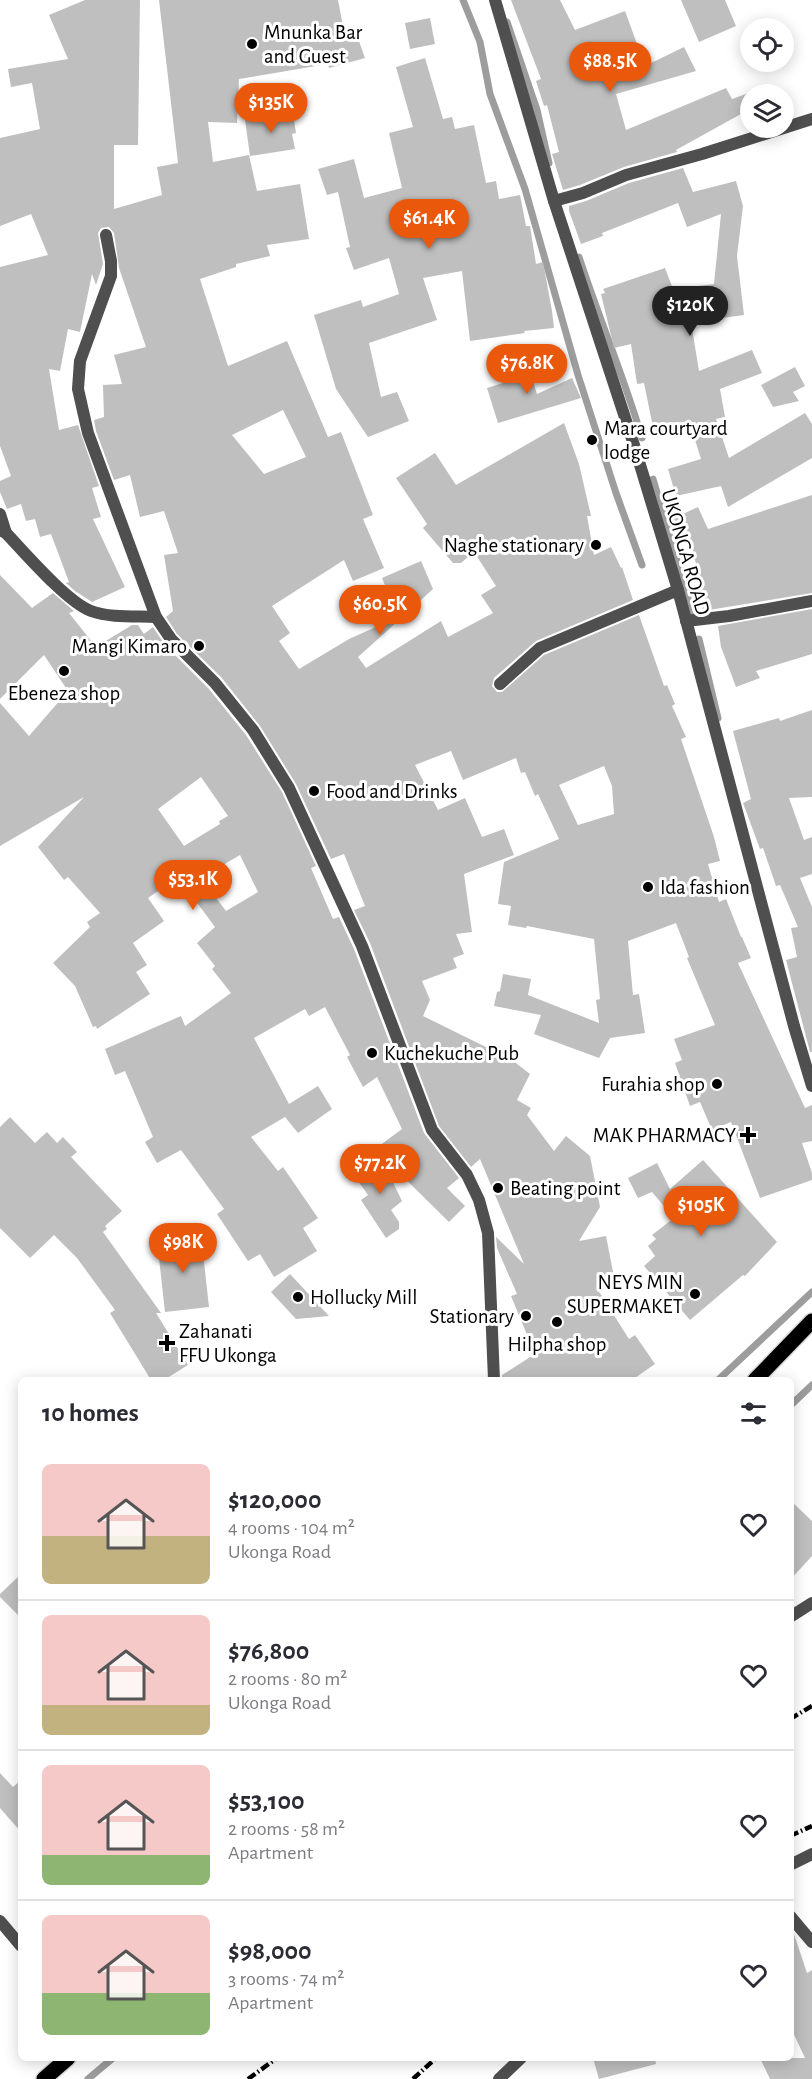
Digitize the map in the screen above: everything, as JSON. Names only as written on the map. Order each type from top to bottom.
[{"type":"main road","points":[[757,1377],[812,1321]]},
{"type":"main road","points":[[44,2079],[65,2061]]},
{"type":"street","name":"UKONGA ROAD","points":[[495,0],[554,201],[634,444],[678,590],[812,1086]]},
{"type":"street","points":[[554,201],[583,193],[626,176],[812,119]]},
{"type":"street","points":[[106,235],[111,261],[111,276],[80,362],[78,389],[88,432],[156,617],[171,639],[215,683],[253,730],[289,788],[362,946],[432,1130],[467,1175],[479,1200],[488,1233],[494,1377]]},
{"type":"street","points":[[0,514],[3,531],[42,572],[88,610],[103,615],[156,617]]},
{"type":"street","points":[[500,684],[540,648],[678,590]]},
{"type":"street","points":[[686,621],[729,616],[812,601]]},
{"type":"street","points":[[794,1614],[812,1603]]},
{"type":"street","points":[[794,1863],[812,1854]]},
{"type":"street","points":[[0,1921],[18,1942]]},
{"type":"street","points":[[794,1921],[812,1942]]},
{"type":"street","points":[[499,2079],[518,2061]]},
{"type":"building","points":[[85,0],[140,0],[138,145],[114,145],[114,209],[162,195],[157,167],[178,163],[159,0],[338,0],[345,37],[356,33],[365,58],[329,68],[328,64],[239,79],[237,123],[208,122],[213,162],[249,155],[257,191],[300,184],[309,239],[267,245],[270,256],[236,264],[236,267],[200,279],[228,366],[287,341],[328,437],[341,432],[373,515],[363,519],[384,568],[353,581],[344,560],[272,606],[290,633],[279,641],[299,669],[349,639],[396,618],[398,621],[358,657],[366,668],[441,621],[448,637],[493,613],[481,595],[496,586],[474,552],[461,563],[453,563],[423,528],[427,524],[396,478],[435,453],[456,485],[564,423],[579,464],[591,516],[587,516],[594,555],[611,547],[622,567],[633,600],[536,641],[494,678],[492,686],[497,692],[502,692],[544,655],[639,615],[664,686],[667,685],[675,704],[672,706],[686,737],[681,739],[714,837],[720,861],[708,864],[719,902],[726,899],[751,958],[738,963],[805,1108],[812,1105],[812,1141],[802,1143],[812,1173],[812,1180],[760,1198],[731,1122],[712,1130],[700,1102],[690,1106],[675,1063],[682,1060],[674,1039],[715,1025],[687,958],[689,957],[676,923],[628,941],[633,995],[639,994],[645,1033],[610,1038],[599,1058],[534,1034],[541,1015],[494,1006],[503,974],[531,979],[528,995],[599,1023],[596,1000],[600,999],[594,939],[527,926],[526,928],[508,925],[511,906],[498,904],[504,862],[559,839],[538,794],[535,796],[525,772],[521,773],[516,758],[463,780],[451,751],[415,765],[438,810],[465,798],[482,837],[504,829],[514,855],[464,874],[472,932],[456,934],[464,954],[453,958],[457,968],[422,981],[430,1000],[423,1016],[490,1049],[490,1052],[512,1060],[530,1074],[517,1100],[531,1108],[527,1115],[554,1151],[566,1136],[590,1156],[600,1207],[579,1241],[606,1236],[616,1287],[598,1290],[629,1339],[635,1335],[655,1364],[636,1377],[502,1377],[535,1354],[511,1296],[517,1294],[497,1248],[496,1237],[524,1264],[480,1159],[471,1167],[439,1126],[370,943],[354,910],[365,906],[344,854],[331,859],[296,784],[260,726],[221,677],[177,634],[166,617],[173,611],[164,555],[178,553],[164,511],[140,517],[130,475],[114,480],[96,431],[94,420],[104,417],[103,385],[122,384],[114,355],[146,347],[119,268],[114,233],[109,227],[101,228],[98,233],[103,264],[96,285],[92,274],[80,332],[68,329],[60,371],[49,369],[59,430],[78,425],[99,486],[92,488],[101,517],[93,519],[125,587],[92,602],[75,591],[66,583],[69,582],[51,534],[40,537],[35,519],[26,521],[21,504],[7,509],[0,492],[0,481],[11,476],[0,446],[0,267],[48,255],[31,214],[0,226],[0,138],[40,129],[32,83],[11,87],[8,69],[68,59],[49,15]],"holes":[[[283,410],[306,457],[264,474],[232,435]],[[604,766],[612,786],[614,814],[578,825],[559,785]]]},
{"type":"building","points":[[511,0],[560,0],[575,30],[625,11],[640,52],[644,50],[649,64],[684,47],[696,71],[616,94],[626,130],[726,88],[732,99],[740,96],[740,115],[676,150],[677,152],[624,167],[563,190],[552,154],[559,152],[547,105],[544,106],[536,81],[541,79]]},
{"type":"building","points":[[681,0],[725,0],[736,26],[699,42]]},
{"type":"building","points":[[430,18],[435,44],[410,49],[405,23]]},
{"type":"building","points":[[425,58],[443,119],[452,117],[455,129],[474,125],[486,183],[496,181],[499,199],[520,195],[526,226],[530,226],[536,264],[543,262],[554,328],[470,341],[462,271],[423,278],[437,320],[369,343],[381,397],[397,392],[409,421],[368,437],[336,389],[314,315],[361,300],[363,307],[399,294],[389,258],[354,270],[346,248],[350,247],[338,192],[327,195],[318,169],[354,159],[364,198],[402,188],[389,133],[413,127],[396,67]]},
{"type":"building","points":[[293,113],[296,133],[292,134],[295,149],[250,156],[245,120]]},
{"type":"building","points":[[683,168],[693,192],[736,181],[743,206],[737,256],[744,315],[691,322],[699,371],[752,350],[762,373],[720,389],[725,417],[716,419],[729,458],[805,413],[812,424],[812,458],[728,507],[721,486],[676,496],[668,469],[701,459],[690,424],[654,432],[644,383],[637,384],[631,344],[614,348],[601,294],[605,293],[603,289],[665,268],[673,289],[714,284],[721,214],[687,227],[678,203],[602,233],[603,236],[581,244],[569,211],[569,206],[629,183]]},
{"type":"building","points":[[526,361],[537,394],[572,378],[581,398],[498,423],[487,388],[512,380],[507,368]]},
{"type":"building","points":[[795,367],[805,386],[793,392],[799,401],[773,407],[761,385]]},
{"type":"building","points":[[812,495],[812,593],[703,611],[696,575],[700,574],[685,533],[678,534],[674,518],[698,507],[708,529]]},
{"type":"building","points":[[421,561],[433,589],[399,620],[382,578]]},
{"type":"building","points":[[0,575],[32,608],[53,593],[74,611],[69,613],[96,647],[132,625],[138,625],[144,634],[153,627],[165,645],[209,689],[246,735],[282,792],[316,866],[311,868],[333,919],[339,917],[354,949],[424,1133],[459,1178],[447,1188],[465,1206],[449,1222],[375,1149],[402,1129],[377,1077],[363,1087],[347,1057],[350,1055],[325,1007],[309,1016],[305,1009],[254,1038],[289,1104],[318,1086],[332,1109],[298,1133],[285,1117],[251,1137],[278,1171],[283,1167],[318,1218],[303,1228],[317,1251],[274,1277],[260,1254],[248,1261],[217,1214],[224,1209],[181,1150],[157,1163],[145,1142],[153,1137],[125,1071],[115,1075],[105,1049],[181,1016],[185,1026],[231,993],[212,969],[215,966],[197,943],[215,927],[178,877],[148,898],[164,921],[133,943],[147,965],[136,972],[150,994],[97,1029],[96,1026],[93,1027],[75,986],[53,963],[90,927],[87,922],[100,913],[68,877],[64,880],[38,847],[84,797],[0,846],[0,703],[29,736],[68,691],[44,655],[0,699]],"holes":[[[201,777],[228,816],[219,821],[220,824],[184,846],[158,809]],[[240,855],[258,892],[226,911],[201,878]]]},
{"type":"building","points":[[812,609],[812,654],[756,671],[760,678],[736,687],[721,647],[718,626]]},
{"type":"building","points":[[812,710],[812,797],[789,798],[804,840],[812,837],[812,874],[800,878],[812,907],[812,1052],[810,1052],[786,960],[797,957],[791,928],[798,927],[780,885],[776,886],[763,848],[760,849],[743,803],[751,799],[733,731],[779,718],[780,721]]},
{"type":"building","points":[[10,1117],[35,1143],[47,1132],[57,1143],[63,1137],[77,1152],[71,1157],[122,1211],[105,1226],[107,1229],[103,1232],[161,1313],[156,1313],[188,1365],[169,1377],[149,1377],[110,1313],[115,1310],[77,1258],[54,1235],[30,1258],[0,1228],[0,1127]]},
{"type":"building","points":[[380,1156],[402,1201],[391,1210],[399,1222],[399,1229],[386,1238],[361,1200],[368,1195],[353,1174]]},
{"type":"building","points":[[703,1160],[777,1242],[745,1276],[743,1275],[690,1320],[644,1266],[655,1256],[648,1246],[656,1239],[652,1235],[674,1218],[652,1192],[638,1198],[628,1178],[657,1163],[670,1189]]},
{"type":"building","points":[[201,1235],[209,1307],[165,1312],[157,1240]]},
{"type":"building","points":[[290,1274],[329,1316],[296,1319],[271,1292]]},
{"type":"building","points":[[794,1504],[812,1521],[812,1556],[794,1576]]},
{"type":"building","points":[[18,1577],[18,1615],[0,1597],[0,1594]]},
{"type":"building","points":[[0,1773],[13,1787],[18,1783],[18,1829],[0,1808]]},
{"type":"building","points":[[794,1934],[807,1973],[812,1970],[812,2079],[770,2079],[761,2061],[794,2061],[794,2058],[805,2058],[794,2035]]},
{"type":"building","points":[[594,2061],[656,2061],[656,2064],[599,2079]]},
{"type":"waterway","points":[[463,0],[480,42],[490,94],[525,189],[578,375],[642,565]]},
{"type":"waterway","points":[[507,22],[537,110],[549,163]]},
{"type":"waterway","points":[[579,257],[642,438]]},
{"type":"waterway","points":[[653,479],[692,612]]},
{"type":"waterway","points":[[699,639],[718,718]]},
{"type":"waterway","points":[[721,1377],[812,1292]]},
{"type":"waterway","points":[[794,1402],[812,1385]]},
{"type":"waterway","points":[[88,2079],[109,2061]]},
{"type":"railway","points":[[794,1717],[812,1706]]},
{"type":"railway","points":[[794,1834],[812,1826]]},
{"type":"railway","points":[[248,2079],[273,2061]]},
{"type":"railway","points":[[413,2079],[433,2061]]},
{"type":"place","name":"Mnunka Bar and Guest","points":[[252,44]]},
{"type":"place","name":"Mara courtyard lodge","points":[[592,440]]},
{"type":"place","name":"Naghe stationary","points":[[596,545]]},
{"type":"place","name":"Mangi Kimaro","points":[[199,646]]},
{"type":"place","name":"Ebeneza shop","points":[[64,671]]},
{"type":"place","name":"Food and Drinks","points":[[314,791]]},
{"type":"place","name":"Ida fashion","points":[[648,887]]},
{"type":"place","name":"Kuchekuche Pub","points":[[372,1053]]},
{"type":"place","name":"Furahia shop","points":[[717,1084]]},
{"type":"place","name":"MAK PHARMACY","points":[[748,1135]]},
{"type":"place","name":"Beating point","points":[[498,1188]]},
{"type":"place","name":"NEYS MIN SUPERMAKET","points":[[695,1294]]},
{"type":"place","name":"Hollucky Mill","points":[[298,1297]]},
{"type":"place","name":"Stationary","points":[[526,1316]]},
{"type":"place","name":"Hilpha shop","points":[[557,1322]]},
{"type":"place","name":"Zahanati FFU Ukonga","points":[[167,1343]]}]
